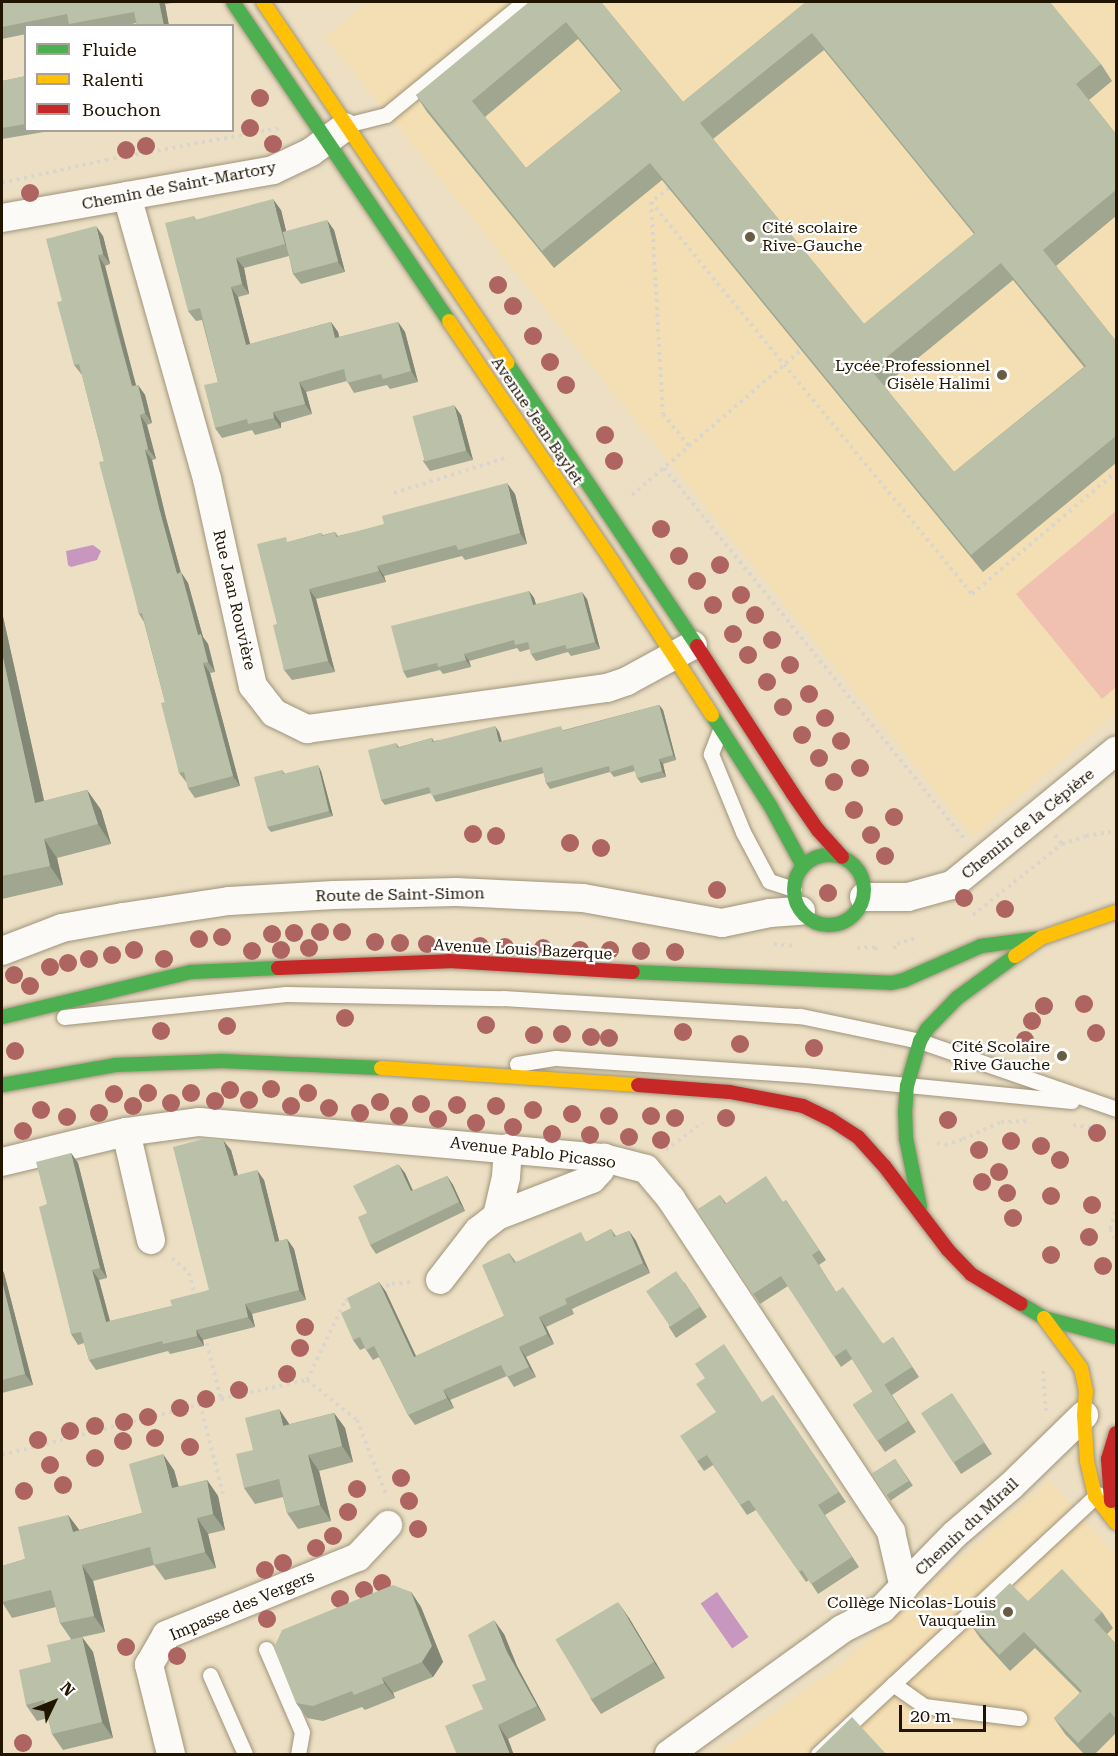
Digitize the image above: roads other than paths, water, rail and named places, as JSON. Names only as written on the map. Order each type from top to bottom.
[{"type":"main road","name":"Avenue Jean Baylet","points":[[233,2],[337,134],[608,514],[684,650],[720,730],[771,807],[803,866]]},
{"type":"main road","name":"Avenue Jean Baylet","points":[[263,2],[337,134],[684,650],[818,830],[842,857]]},
{"type":"main road","points":[[821,856],[842,857],[857,869],[862,878],[864,897],[853,917],[832,926],[820,924],[798,900],[803,866],[821,856]]},
{"type":"main road","points":[[922,1213],[906,1138],[907,1086],[920,1041],[927,1029],[957,998],[1041,938],[1116,912]]},
{"type":"main road","name":"Avenue Louis Bazerque","points":[[2,1017],[191,972],[449,961],[708,977],[891,983],[904,980],[981,946],[1041,938]]},
{"type":"main road","points":[[2,1085],[115,1065],[222,1061],[464,1072],[730,1092],[803,1106],[830,1119],[858,1137],[922,1213],[948,1250],[971,1274],[1044,1318],[1116,1337]]},
{"type":"main road","points":[[1044,1318],[1080,1368],[1086,1391],[1084,1415],[1087,1461],[1095,1496],[1116,1523]]},
{"type":"main road","points":[[1116,1433],[1108,1459],[1108,1487],[1116,1523]]},
{"type":"street","name":"Chemin de Saint-Martory","points":[[2,218],[273,170],[337,134]]},
{"type":"street","name":"Rue Jean Rouvière","points":[[127,196],[207,479],[253,686],[274,713],[307,729],[607,688],[627,681],[684,650]]},
{"type":"street","name":"Chemin de la Cépière","points":[[864,897],[908,897],[952,885],[1116,751]]},
{"type":"street","name":"Route de Saint-Simon","points":[[2,951],[62,928],[229,901],[334,895],[456,892],[583,898],[722,922],[756,915],[798,900]]},
{"type":"street","name":"Avenue Pablo Picasso","points":[[2,1162],[126,1132],[199,1122],[604,1158],[646,1169],[671,1199],[891,1532],[904,1588]]},
{"type":"street","points":[[126,1132],[151,1240]]},
{"type":"street","points":[[497,1216],[506,1177],[508,1148]]},
{"type":"street","points":[[440,1280],[478,1231],[497,1216],[592,1179],[600,1170],[604,1158]]},
{"type":"street","name":"Chemin du Mirail","points":[[669,1755],[842,1629],[882,1609],[954,1535],[1011,1486],[1084,1415]]},
{"type":"street","name":"Impasse des Vergers","points":[[171,1755],[149,1665],[166,1635],[358,1557],[388,1526]]},
{"type":"lane","points":[[337,134],[386,115],[525,2]]},
{"type":"lane","points":[[720,730],[711,754],[743,832],[769,881],[798,900]]},
{"type":"lane","points":[[2,1023],[286,994],[503,998],[800,1017],[920,1041],[1116,1109]]},
{"type":"lane","points":[[464,1072],[556,1058],[805,1075],[1095,1103]]},
{"type":"lane","points":[[818,1755],[1095,1496],[1108,1487]]},
{"type":"lane","points":[[266,1649],[302,1732],[298,1755]]},
{"type":"lane","points":[[210,1675],[245,1755]]},
{"type":"lane","points":[[893,1684],[924,1706],[1019,1718]]},
{"type":"place","name":"Cité scolaire Rive-Gauche","points":[[750,237]]},
{"type":"place","name":"Lycée Professionnel Gisèle Halimi","points":[[1002,375]]},
{"type":"place","name":"Cité Scolaire Rive Gauche","points":[[1062,1056]]},
{"type":"place","name":"Collège Nicolas-Louis Vauquelin","points":[[1008,1612]]}]
